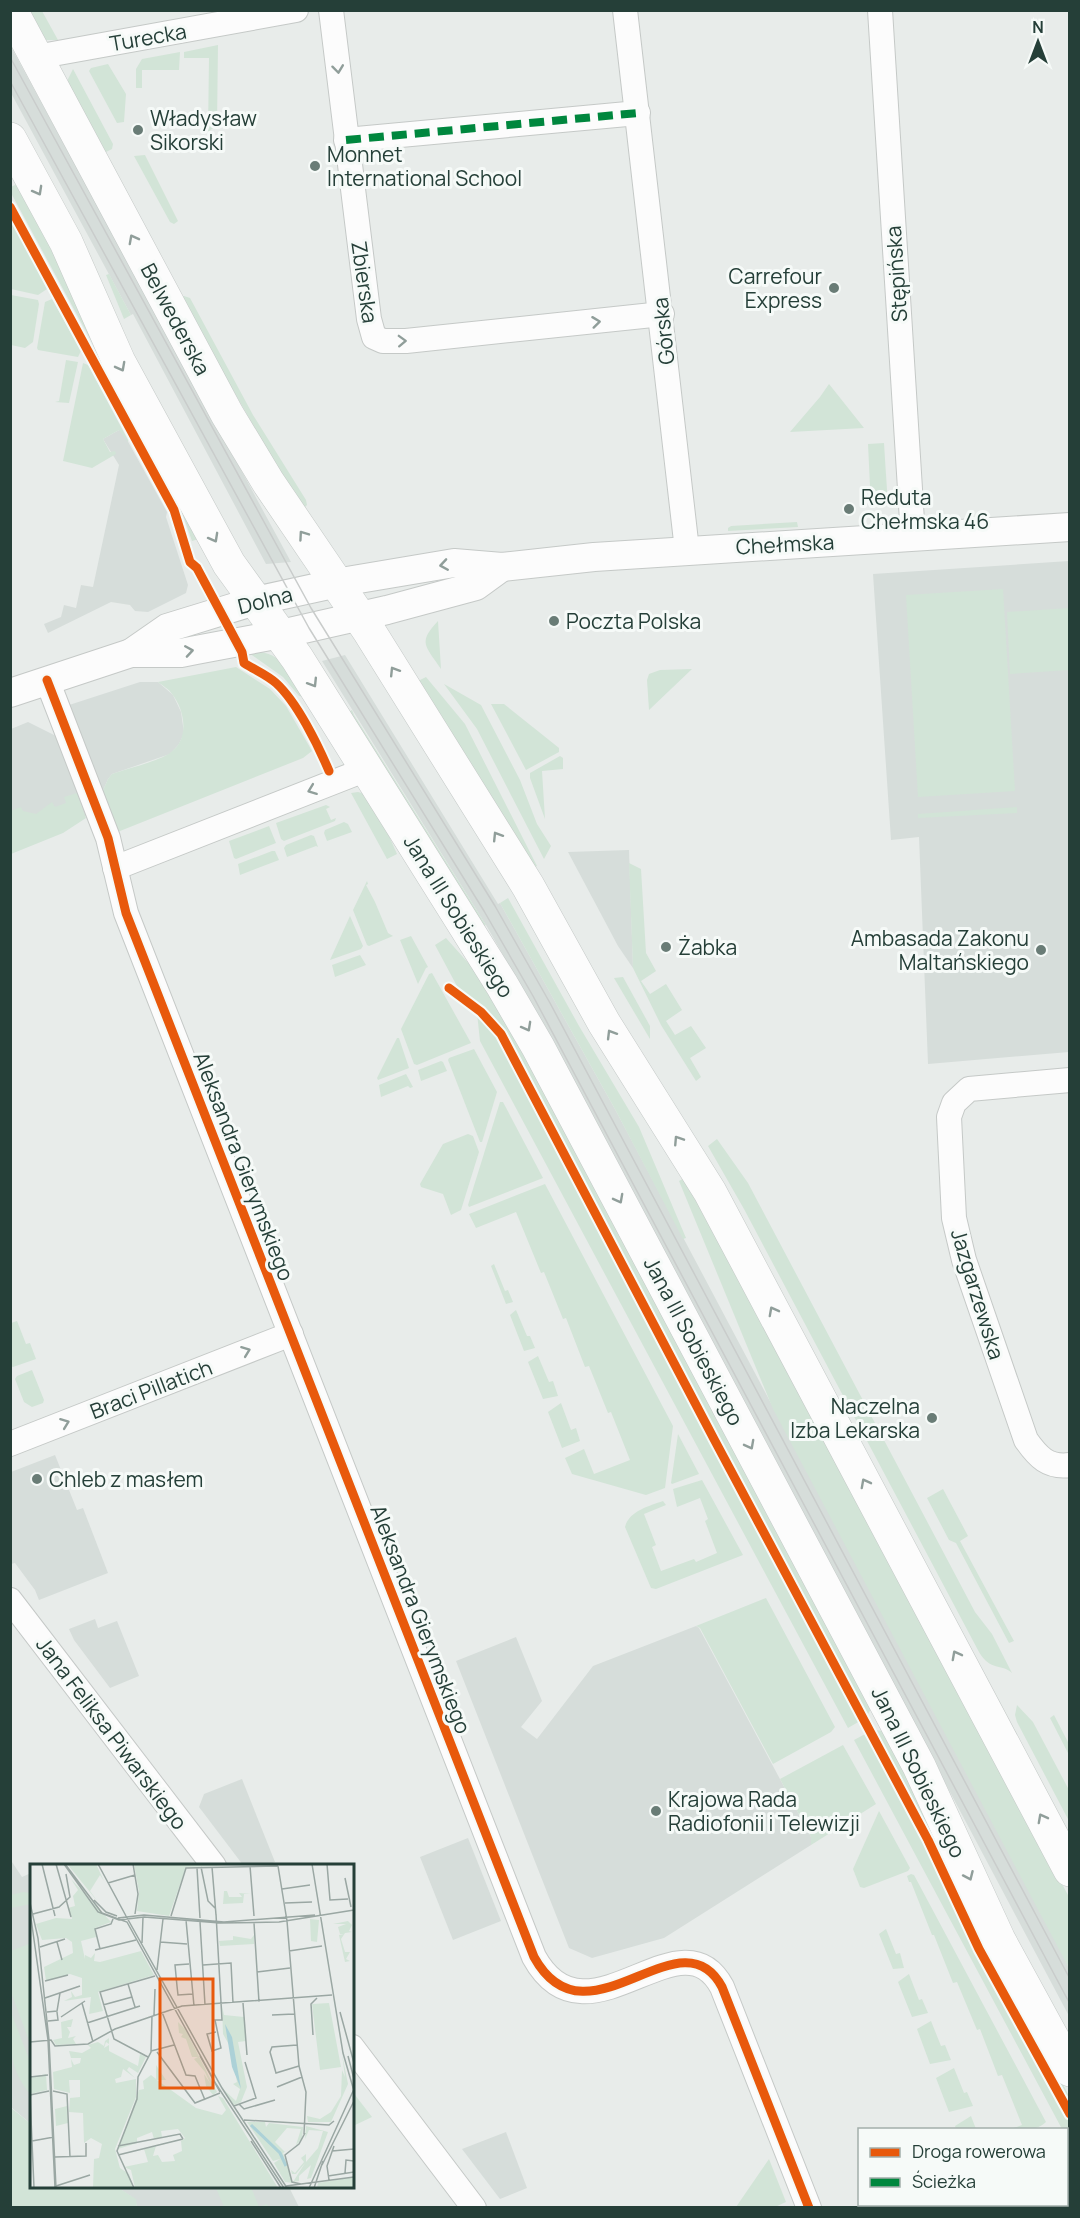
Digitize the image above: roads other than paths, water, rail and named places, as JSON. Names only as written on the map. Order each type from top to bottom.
[{"type":"main road","name":"Belwederska","points":[[11,10],[237,431],[268,483],[359,617]]},
{"type":"main road","points":[[10,140],[66,242],[118,362],[226,560],[281,634]]},
{"type":"main road","points":[[359,617],[528,886],[609,1031],[720,1211],[1070,1870]]},
{"type":"main road","name":"Jana III Sobieskiego","points":[[281,634],[502,986],[543,1057],[919,1766],[999,1940],[1070,2070]]},
{"type":"street","name":"Turecka","points":[[36,57],[296,10]]},
{"type":"street","name":"Zbierska","points":[[331,10],[369,319],[374,337],[383,341],[406,341],[662,314]]},
{"type":"street","name":"Górska","points":[[625,10],[662,314],[687,550]]},
{"type":"street","name":"Stępińska","points":[[880,10],[913,537]]},
{"type":"street","points":[[346,140],[638,113]]},
{"type":"street","name":"Chełmska","points":[[336,584],[454,563],[502,567],[687,550],[1070,527]]},
{"type":"street","name":"Chełmska","points":[[281,634],[359,617],[476,586],[502,567]]},
{"type":"street","name":"Dolna","points":[[10,693],[131,653],[167,628],[255,601],[336,584]]},
{"type":"street","name":"Dolna","points":[[131,653],[181,653],[281,634]]},
{"type":"street","name":"Aleksandra Gierymskiego","points":[[47,680],[108,838],[126,913],[534,1957],[540,1967],[556,1983],[566,1989],[590,1992],[675,1963],[693,1963],[709,1970],[717,1977],[809,2208]]},
{"type":"street","points":[[115,868],[367,769]]},
{"type":"street","name":"Jazgarzewska","points":[[1070,1080],[969,1089],[954,1103],[949,1117],[954,1218],[963,1260],[1026,1440],[1035,1454],[1046,1462],[1057,1467],[1070,1465]]},
{"type":"street","name":"Braci Pillatich","points":[[10,1444],[291,1334]]},
{"type":"street","name":"Jana Feliksa Piwarskiego","points":[[10,1600],[212,1864]]},
{"type":"street","points":[[354,2050],[474,2208]]},
{"type":"tram line","points":[[10,57],[311,608],[495,906],[550,1003],[1070,1979]]},
{"type":"tram line","points":[[10,81],[309,628],[484,911],[533,996],[1070,2004]]},
{"type":"place","name":"Władysław Sikorski","points":[[138,130]]},
{"type":"place","name":"Monnet International School","points":[[315,166]]},
{"type":"place","name":"Carrefour Express","points":[[834,288]]},
{"type":"place","name":"Reduta Chełmska 46","points":[[849,509]]},
{"type":"place","name":"Poczta Polska","points":[[554,621]]},
{"type":"place","name":"Żabka","points":[[666,947]]},
{"type":"place","name":"Ambasada Zakonu Maltańskiego","points":[[1041,950]]},
{"type":"place","name":"Naczelna Izba Lekarska","points":[[932,1418]]},
{"type":"place","name":"Chleb z masłem","points":[[37,1479]]},
{"type":"place","name":"Krajowa Rada Radiofonii i Telewizji","points":[[656,1811]]}]
